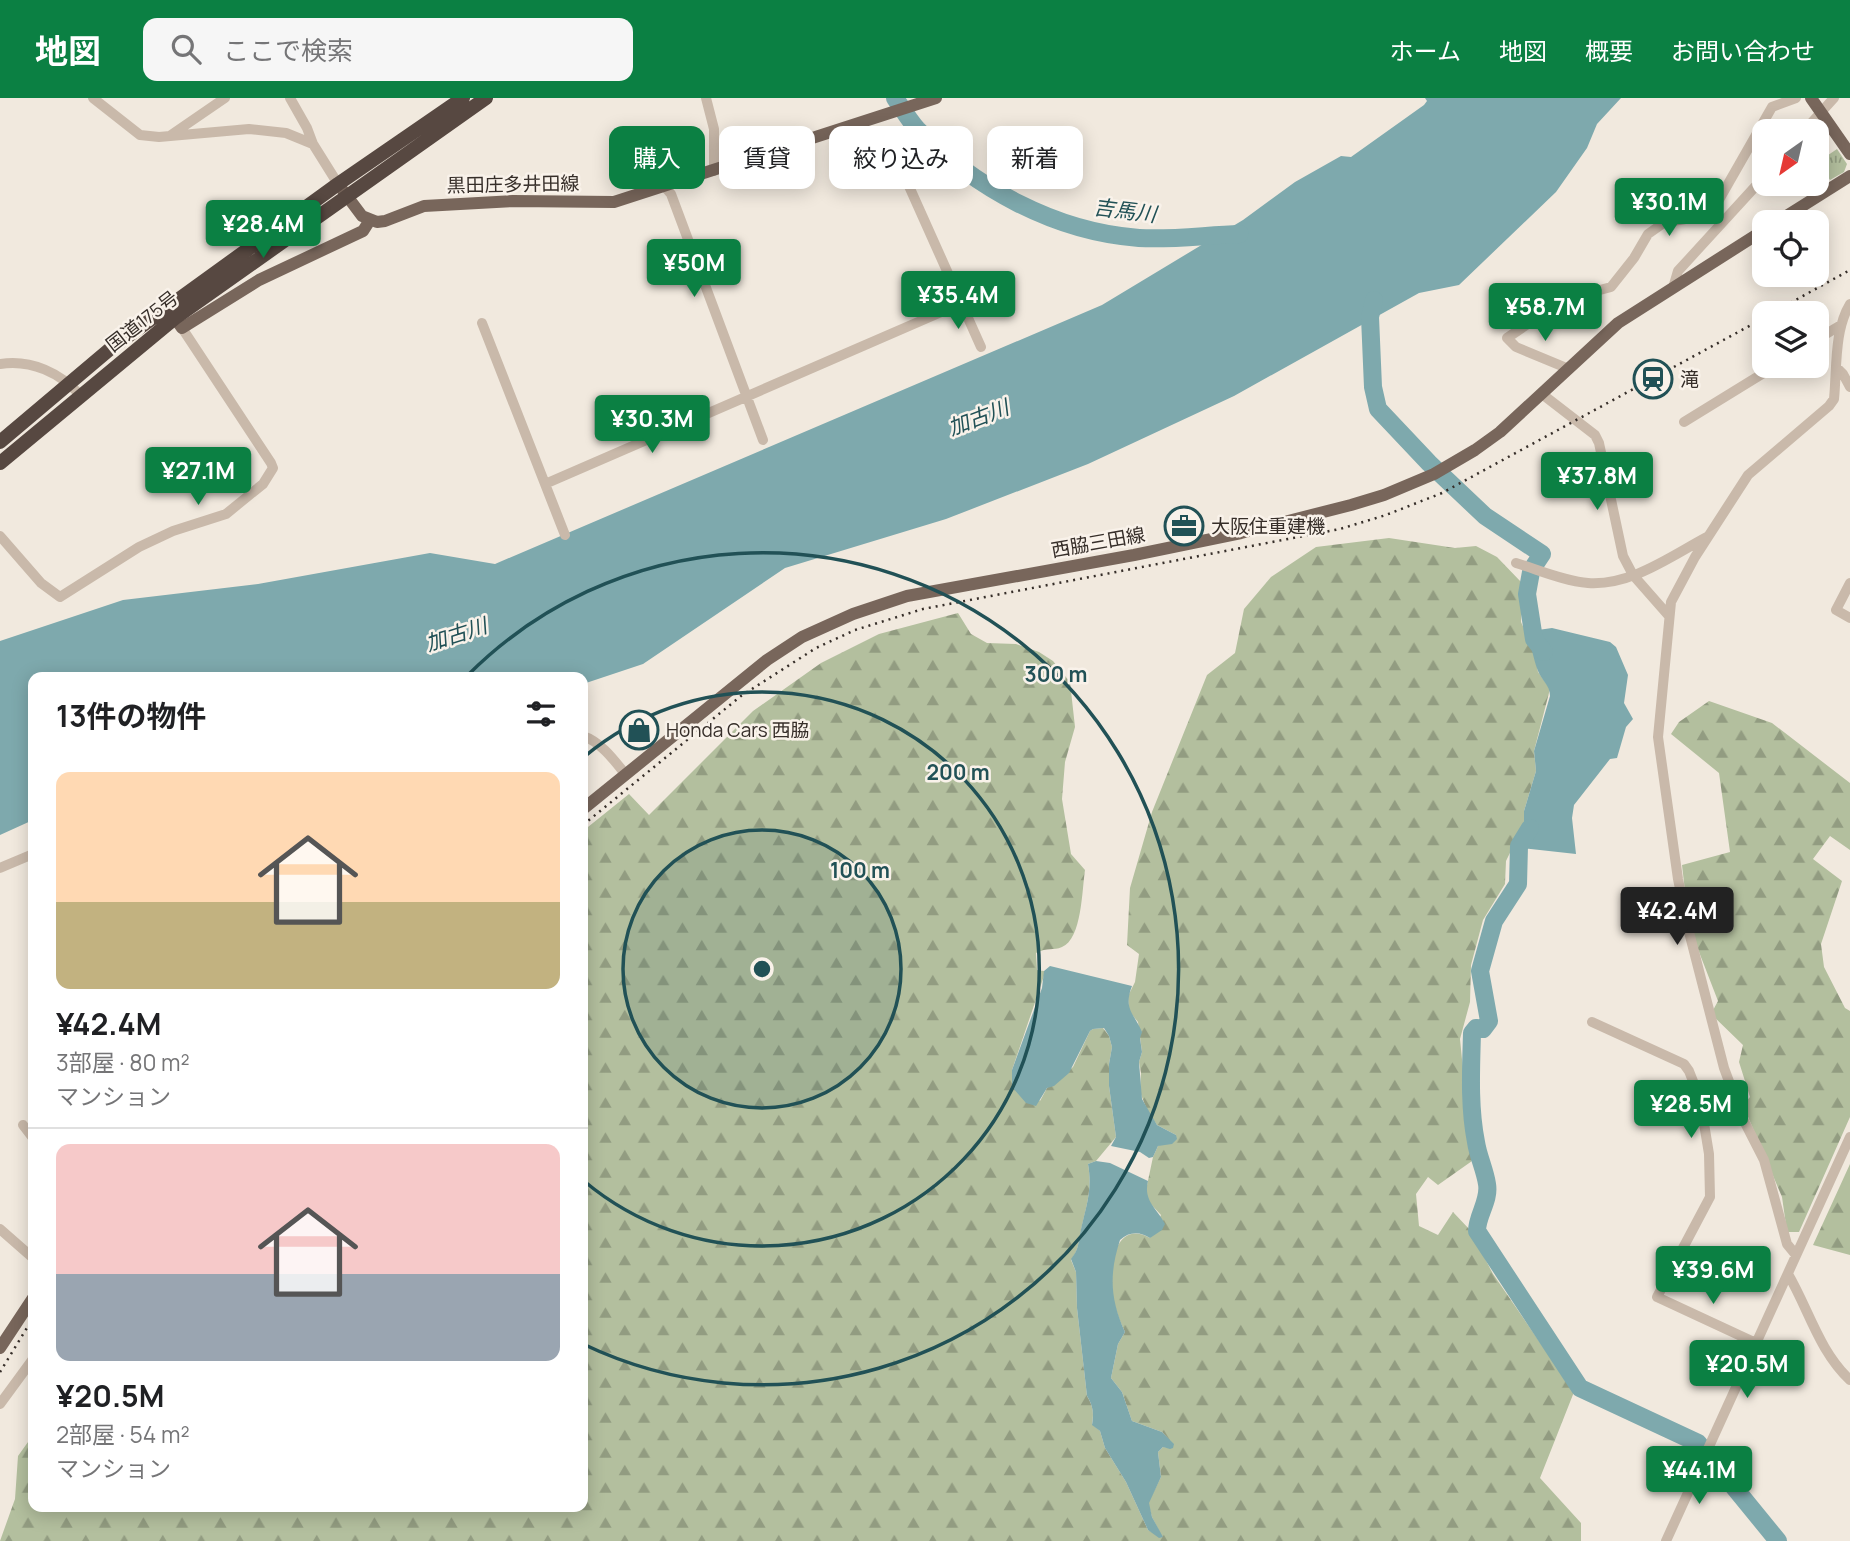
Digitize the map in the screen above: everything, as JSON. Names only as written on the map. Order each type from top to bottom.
[{"type":"highway","name":"国道175号","points":[[0,463],[342,190],[463,98]]},
{"type":"highway","name":"国道175号","points":[[0,442],[138,328],[342,190],[486,98]]},
{"type":"main road","name":"黒田庄多井田線","points":[[705,174],[936,98]]},
{"type":"main road","points":[[1811,98],[1850,153]]},
{"type":"main road","points":[[1796,210],[1850,176]]},
{"type":"main road","name":"黒田庄多井田線","points":[[178,323],[260,279],[363,231],[370,220],[385,221],[424,206],[502,201],[614,202],[658,189]]},
{"type":"main road","points":[[342,190],[362,216],[370,220]]},
{"type":"main road","name":"西脇三田線","points":[[588,805],[767,660],[802,637],[853,614],[907,596],[1241,533],[1384,495],[1439,471],[1500,432],[1618,323],[1752,238]]},
{"type":"main road","points":[[2,1341],[28,1305]]},
{"type":"street","points":[[93,98],[140,135],[170,136],[250,129],[286,133],[313,144]]},
{"type":"street","points":[[170,136],[225,98]]},
{"type":"street","points":[[290,98],[313,144],[342,190]]},
{"type":"street","points":[[706,98],[714,129],[714,171]]},
{"type":"street","points":[[1569,369],[1516,347],[1507,338],[1563,300],[1611,287],[1634,258],[1648,234],[1665,222],[1706,216],[1712,212],[1772,107],[1796,98]]},
{"type":"street","points":[[1815,119],[1833,98]]},
{"type":"street","points":[[667,189],[671,194],[763,440]]},
{"type":"street","points":[[910,189],[981,347]]},
{"type":"street","points":[[1672,288],[1678,271],[1752,190]]},
{"type":"street","points":[[545,484],[962,303]]},
{"type":"street","points":[[1796,1255],[1787,1244],[1764,1160],[1743,1119],[1724,1068],[1678,879],[1658,737],[1671,602],[1708,536],[1748,475],[1834,399],[1841,325],[1843,314],[1850,304]]},
{"type":"street","points":[[0,536],[41,583],[60,597],[139,547],[173,531],[226,514],[263,484],[274,468],[178,323]]},
{"type":"street","points":[[482,323],[565,535]]},
{"type":"street","points":[[1829,332],[1841,325]]},
{"type":"street","points":[[0,364],[10,362],[54,373],[70,383],[81,396]]},
{"type":"street","points":[[1837,368],[1850,387]]},
{"type":"street","points":[[1684,422],[1756,378]]},
{"type":"street","points":[[1542,394],[1595,435],[1623,556],[1633,575],[1669,616]]},
{"type":"street","points":[[1516,563],[1575,581],[1617,581],[1708,536]]},
{"type":"street","points":[[1850,583],[1836,611],[1850,618]]},
{"type":"street","points":[[588,738],[614,760],[626,775]]},
{"type":"street","points":[[0,868],[28,856]]},
{"type":"street","points":[[1592,1022],[1684,1064],[1700,1098],[1709,1154],[1710,1197],[1657,1297],[1756,1343]]},
{"type":"street","points":[[23,1125],[28,1132]]},
{"type":"street","points":[[1665,1541],[1850,1137]]},
{"type":"street","points":[[0,1230],[28,1254]]},
{"type":"street","points":[[1788,1274],[1804,1301],[1820,1341],[1835,1365],[1850,1380]]},
{"type":"street","points":[[0,1404],[28,1366]]},
{"type":"green space","points":[[1837,149],[1847,164],[1844,172],[1830,180],[1829,178],[1829,154]]},
{"type":"green space","points":[[1389,538],[1455,548],[1476,546],[1497,557],[1522,583],[1521,622],[1534,651],[1538,672],[1550,689],[1534,751],[1536,771],[1524,811],[1524,824],[1506,861],[1505,884],[1483,920],[1471,965],[1470,1002],[1460,1039],[1472,1161],[1438,1185],[1428,1177],[1416,1194],[1419,1226],[1438,1235],[1453,1212],[1470,1230],[1493,1274],[1574,1392],[1540,1478],[1581,1523],[1581,1541],[0,1541],[15,1499],[18,1456],[28,1442],[28,1512],[588,1512],[588,827],[629,794],[649,815],[753,711],[821,663],[879,634],[958,613],[971,634],[987,643],[1016,644],[1039,652],[1053,661],[1070,682],[1075,727],[1065,762],[1062,799],[1071,854],[1085,870],[1082,901],[1074,934],[1069,942],[1059,948],[1036,953],[1037,970],[1045,973],[1012,1070],[1040,1101],[1047,1088],[1073,1067],[1090,1031],[1103,1028],[1109,1036],[1112,1047],[1109,1086],[1116,1137],[1096,1161],[1088,1164],[1088,1200],[1077,1248],[1071,1260],[1076,1272],[1077,1308],[1092,1424],[1100,1431],[1105,1448],[1126,1482],[1148,1530],[1162,1537],[1148,1503],[1161,1477],[1158,1452],[1163,1447],[1173,1448],[1173,1444],[1162,1432],[1132,1421],[1122,1392],[1111,1378],[1118,1344],[1125,1332],[1113,1295],[1111,1279],[1114,1257],[1122,1239],[1129,1235],[1138,1234],[1150,1238],[1161,1215],[1148,1201],[1146,1190],[1153,1157],[1158,1146],[1176,1135],[1157,1125],[1140,1092],[1139,1062],[1142,1052],[1138,1022],[1129,1011],[1128,996],[1135,982],[1139,954],[1127,945],[1130,888],[1152,812],[1207,675],[1235,653],[1244,609],[1271,577],[1316,547]]},
{"type":"green space","points":[[1709,701],[1772,723],[1850,783],[1850,850],[1830,836],[1813,859],[1842,881],[1821,944],[1824,967],[1845,1008],[1850,1011],[1850,1117],[1799,1232],[1787,1232],[1782,1197],[1743,1105],[1750,1097],[1739,1062],[1743,1045],[1711,1014],[1718,1001],[1689,926],[1682,865],[1730,852],[1719,773],[1671,734],[1679,722]]},
{"type":"green space","points":[[1850,1164],[1850,1255],[1813,1245]]},
{"type":"water","name":"加古川","points":[[1425,98],[1621,98],[1597,124],[1587,148],[1556,192],[1459,285],[1419,293],[1234,396],[1088,464],[946,519],[785,568],[643,664],[588,682],[588,672],[28,672],[28,822],[0,835],[0,641],[123,600],[258,584],[430,553],[495,564],[1102,305],[1243,220],[1295,182],[1341,156],[1351,157],[1427,101]]},
{"type":"water","points":[[1552,628],[1610,642],[1616,647],[1628,675],[1624,703],[1633,719],[1626,727],[1617,758],[1610,759],[1574,805],[1572,818],[1576,854],[1514,847],[1524,824],[1524,811],[1536,771],[1534,751],[1550,696],[1549,689],[1538,671],[1526,633]]},
{"type":"water","points":[[1050,966],[1132,986],[1129,1006],[1142,1032],[1139,1062],[1142,1099],[1157,1125],[1176,1135],[1177,1139],[1172,1144],[1158,1146],[1153,1157],[1111,1146],[1116,1137],[1109,1086],[1112,1047],[1104,1028],[1090,1031],[1069,1073],[1054,1086],[1047,1088],[1036,1106],[1026,1103],[1012,1087],[1012,1070],[1042,988],[1044,971]]},
{"type":"water","points":[[1096,1161],[1110,1163],[1148,1181],[1147,1194],[1165,1224],[1162,1230],[1150,1238],[1135,1233],[1120,1240],[1114,1264],[1113,1286],[1116,1308],[1125,1332],[1118,1344],[1111,1378],[1122,1392],[1132,1421],[1162,1432],[1174,1444],[1173,1448],[1163,1447],[1158,1452],[1161,1477],[1149,1503],[1152,1517],[1163,1537],[1159,1538],[1148,1530],[1126,1482],[1105,1448],[1100,1431],[1092,1425],[1091,1403],[1087,1396],[1077,1308],[1076,1272],[1071,1259],[1077,1248],[1088,1200],[1088,1164]]},
{"type":"waterway","name":"吉馬川","points":[[895,98],[917,129],[964,170],[1018,203],[1047,216],[1077,227],[1139,238],[1240,234]]},
{"type":"waterway","points":[[1374,300],[1370,317],[1373,387],[1378,409],[1429,463],[1485,516],[1542,554],[1534,566]]},
{"type":"waterway","points":[[1531,572],[1527,594],[1534,639],[1544,652]]},
{"type":"waterway","points":[[1530,828],[1519,846],[1518,884],[1494,921],[1480,971],[1489,1021],[1483,1029],[1476,1028],[1472,1033],[1471,1102],[1476,1142],[1487,1190],[1477,1231],[1580,1388],[1698,1443],[1778,1541]]},
{"type":"railway","points":[[1794,301],[1850,270]]},
{"type":"railway","points":[[588,821],[741,696],[816,648],[855,630],[923,609],[1340,529],[1386,515],[1442,493],[1752,325]]},
{"type":"railway","points":[[0,1372],[28,1326]]},
{"type":"place","name":"滝","points":[[1653,379]]},
{"type":"place","name":"大阪住重建機","points":[[1184,526]]},
{"type":"place","name":"Honda Cars 西脇","points":[[639,730]]}]
